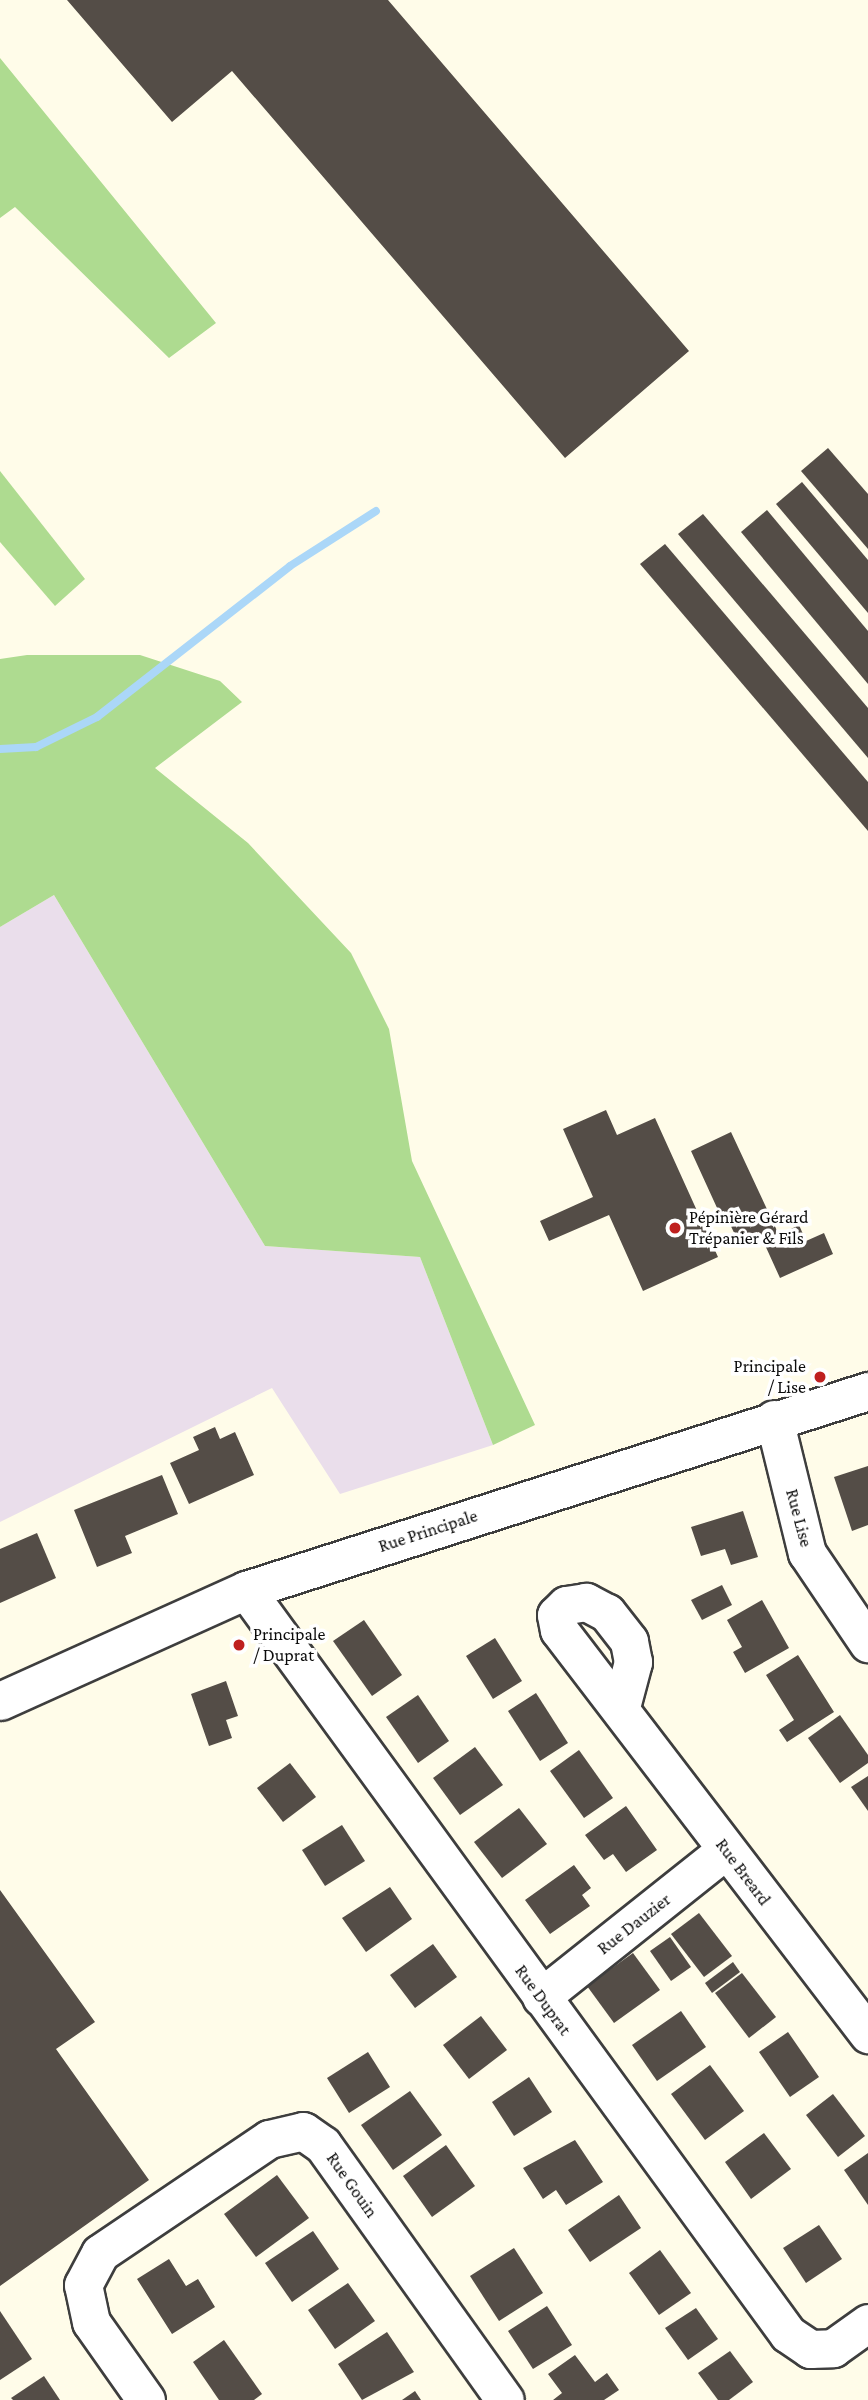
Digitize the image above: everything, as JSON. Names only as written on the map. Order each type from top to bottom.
[{"type":"street","name":"Rue Principale","points":[[0,1701],[246,1590],[868,1391]]},
{"type":"street","name":"Rue Lise","points":[[774,1419],[807,1553],[868,1643]]},
{"type":"street","name":"Rue Duprat","points":[[246,1590],[788,2334],[810,2349],[832,2348],[868,2323]]},
{"type":"street","name":"Rue Breard","points":[[621,1707],[726,1850],[868,2034]]},
{"type":"street","name":"Rue Dauzier","points":[[541,1997],[726,1850]]},
{"type":"street","name":"Rue Gouin","points":[[146,2400],[91,2322],[83,2285],[100,2253],[269,2139],[303,2131],[323,2145],[505,2400]]},
{"type":"shaded area","points":[[54,895],[265,1246],[420,1257],[493,1445],[340,1494],[272,1388],[0,1522],[0,927]]},
{"type":"green space","points":[[0,58],[216,323],[169,358],[15,207],[0,218]]},
{"type":"green space","points":[[0,471],[85,579],[55,606],[0,542]]},
{"type":"green space","points":[[27,655],[140,655],[220,681],[242,702],[155,768],[248,843],[351,953],[389,1029],[412,1161],[535,1425],[493,1445],[420,1257],[265,1246],[54,895],[0,927],[0,659]]},
{"type":"building","points":[[67,0],[388,0],[689,351],[565,458],[232,71],[172,122]]},
{"type":"building","points":[[828,448],[868,494],[868,549],[801,471]]},
{"type":"building","points":[[802,482],[868,560],[868,613],[776,504]]},
{"type":"building","points":[[767,510],[868,631],[868,684],[741,532]]},
{"type":"building","points":[[703,514],[868,708],[868,758],[678,534]]},
{"type":"building","points":[[665,544],[868,782],[868,831],[640,564]]},
{"type":"building","points":[[606,1110],[617,1135],[655,1118],[703,1224],[718,1210],[691,1151],[731,1132],[779,1235],[799,1225],[806,1241],[824,1233],[833,1254],[780,1278],[759,1232],[738,1241],[727,1218],[705,1228],[718,1257],[643,1291],[609,1215],[549,1241],[540,1221],[593,1197],[563,1129]]},
{"type":"building","points":[[215,1427],[220,1439],[235,1432],[254,1475],[189,1504],[170,1463],[199,1450],[193,1437]]},
{"type":"building","points":[[868,1466],[868,1525],[852,1531],[834,1477]]},
{"type":"building","points":[[162,1475],[178,1514],[125,1536],[132,1553],[97,1567],[74,1510]]},
{"type":"building","points":[[743,1511],[758,1557],[731,1565],[725,1549],[701,1556],[691,1527]]},
{"type":"building","points":[[37,1533],[56,1578],[0,1603],[0,1549]]},
{"type":"building","points":[[722,1585],[732,1605],[702,1620],[691,1600]]},
{"type":"building","points":[[762,1600],[789,1648],[745,1673],[733,1652],[742,1647],[727,1620]]},
{"type":"building","points":[[364,1620],[402,1675],[372,1696],[333,1641]]},
{"type":"building","points":[[495,1638],[522,1681],[493,1699],[466,1656]]},
{"type":"building","points":[[798,1655],[834,1712],[787,1742],[779,1730],[794,1720],[766,1675]]},
{"type":"building","points":[[226,1681],[238,1716],[226,1720],[232,1738],[209,1746],[191,1694]]},
{"type":"building","points":[[536,1693],[568,1743],[540,1761],[508,1711]]},
{"type":"building","points":[[418,1695],[449,1741],[418,1763],[386,1717]]},
{"type":"building","points":[[840,1715],[868,1755],[868,1763],[840,1783],[808,1738]]},
{"type":"building","points":[[475,1747],[503,1785],[460,1815],[433,1778]]},
{"type":"building","points":[[579,1750],[613,1798],[584,1818],[550,1771]]},
{"type":"building","points":[[290,1763],[316,1797],[283,1822],[257,1788]]},
{"type":"building","points":[[868,1776],[868,1811],[851,1787]]},
{"type":"building","points":[[626,1806],[657,1850],[626,1872],[613,1854],[604,1860],[585,1835]]},
{"type":"building","points":[[519,1808],[547,1844],[502,1878],[474,1842]]},
{"type":"building","points":[[342,1825],[365,1861],[325,1886],[302,1850]]},
{"type":"building","points":[[574,1865],[591,1888],[582,1895],[590,1906],[550,1934],[525,1900]]},
{"type":"building","points":[[390,1887],[412,1919],[366,1952],[342,1918]]},
{"type":"building","points":[[0,1890],[95,2022],[56,2049],[149,2180],[0,2286]]},
{"type":"building","points":[[699,1913],[732,1956],[704,1977],[671,1934]]},
{"type":"building","points":[[670,1937],[691,1967],[671,1981],[650,1951]]},
{"type":"building","points":[[433,1944],[457,1977],[415,2008],[390,1975]]},
{"type":"building","points":[[633,1953],[660,1990],[614,2023],[587,1986]]},
{"type":"building","points":[[733,1962],[740,1972],[712,1993],[705,1983]]},
{"type":"building","points":[[742,1973],[776,2017],[749,2038],[715,1993]]},
{"type":"building","points":[[681,2011],[706,2047],[657,2081],[632,2045]]},
{"type":"building","points":[[481,2016],[507,2050],[469,2079],[443,2045]]},
{"type":"building","points":[[788,2032],[819,2077],[790,2097],[759,2052]]},
{"type":"building","points":[[368,2052],[390,2087],[349,2113],[327,2078]]},
{"type":"building","points":[[710,2065],[744,2111],[705,2140],[671,2094]]},
{"type":"building","points":[[529,2077],[552,2112],[514,2136],[492,2102]]},
{"type":"building","points":[[410,2091],[442,2135],[393,2170],[361,2125]]},
{"type":"building","points":[[833,2094],[865,2136],[838,2157],[806,2115]]},
{"type":"building","points":[[764,2133],[791,2169],[751,2199],[725,2162]]},
{"type":"building","points":[[575,2140],[603,2182],[566,2205],[556,2190],[543,2199],[523,2168]]},
{"type":"building","points":[[446,2145],[475,2186],[432,2217],[403,2176]]},
{"type":"building","points":[[868,2153],[868,2205],[844,2170]]},
{"type":"building","points":[[277,2175],[309,2218],[256,2257],[224,2214]]},
{"type":"building","points":[[619,2195],[641,2228],[590,2262],[568,2230]]},
{"type":"building","points":[[819,2225],[842,2259],[806,2283],[783,2248]]},
{"type":"building","points":[[313,2231],[339,2269],[292,2302],[265,2263]]},
{"type":"building","points":[[514,2248],[543,2293],[499,2321],[470,2276]]},
{"type":"building","points":[[660,2250],[691,2293],[659,2315],[629,2273]]},
{"type":"building","points":[[169,2259],[186,2286],[198,2279],[215,2307],[172,2334],[137,2279]]},
{"type":"building","points":[[348,2283],[375,2321],[335,2349],[308,2310]]},
{"type":"building","points":[[547,2306],[572,2345],[533,2369],[508,2331]]},
{"type":"building","points":[[696,2308],[718,2339],[688,2360],[665,2328]]},
{"type":"building","points":[[0,2311],[32,2359],[0,2380]]},
{"type":"building","points":[[387,2332],[414,2372],[362,2400],[338,2364]]},
{"type":"building","points":[[224,2340],[262,2394],[254,2400],[219,2400],[193,2362]]},
{"type":"building","points":[[730,2351],[753,2382],[729,2400],[718,2400],[698,2373]]},
{"type":"building","points":[[575,2355],[595,2382],[607,2373],[619,2390],[604,2400],[553,2400],[562,2393],[548,2374]]},
{"type":"building","points":[[44,2376],[60,2400],[11,2398]]},
{"type":"building","points":[[415,2391],[421,2400],[402,2400]]},
{"type":"waterway","points":[[0,749],[36,747],[97,717],[290,566],[376,511]]},
{"type":"place","name":"Pépinière Gérard Trépanier & Fils","points":[[675,1228]]},
{"type":"place","name":"Principale / Lise","points":[[820,1377]]},
{"type":"place","name":"Principale / Duprat","points":[[239,1645]]}]
